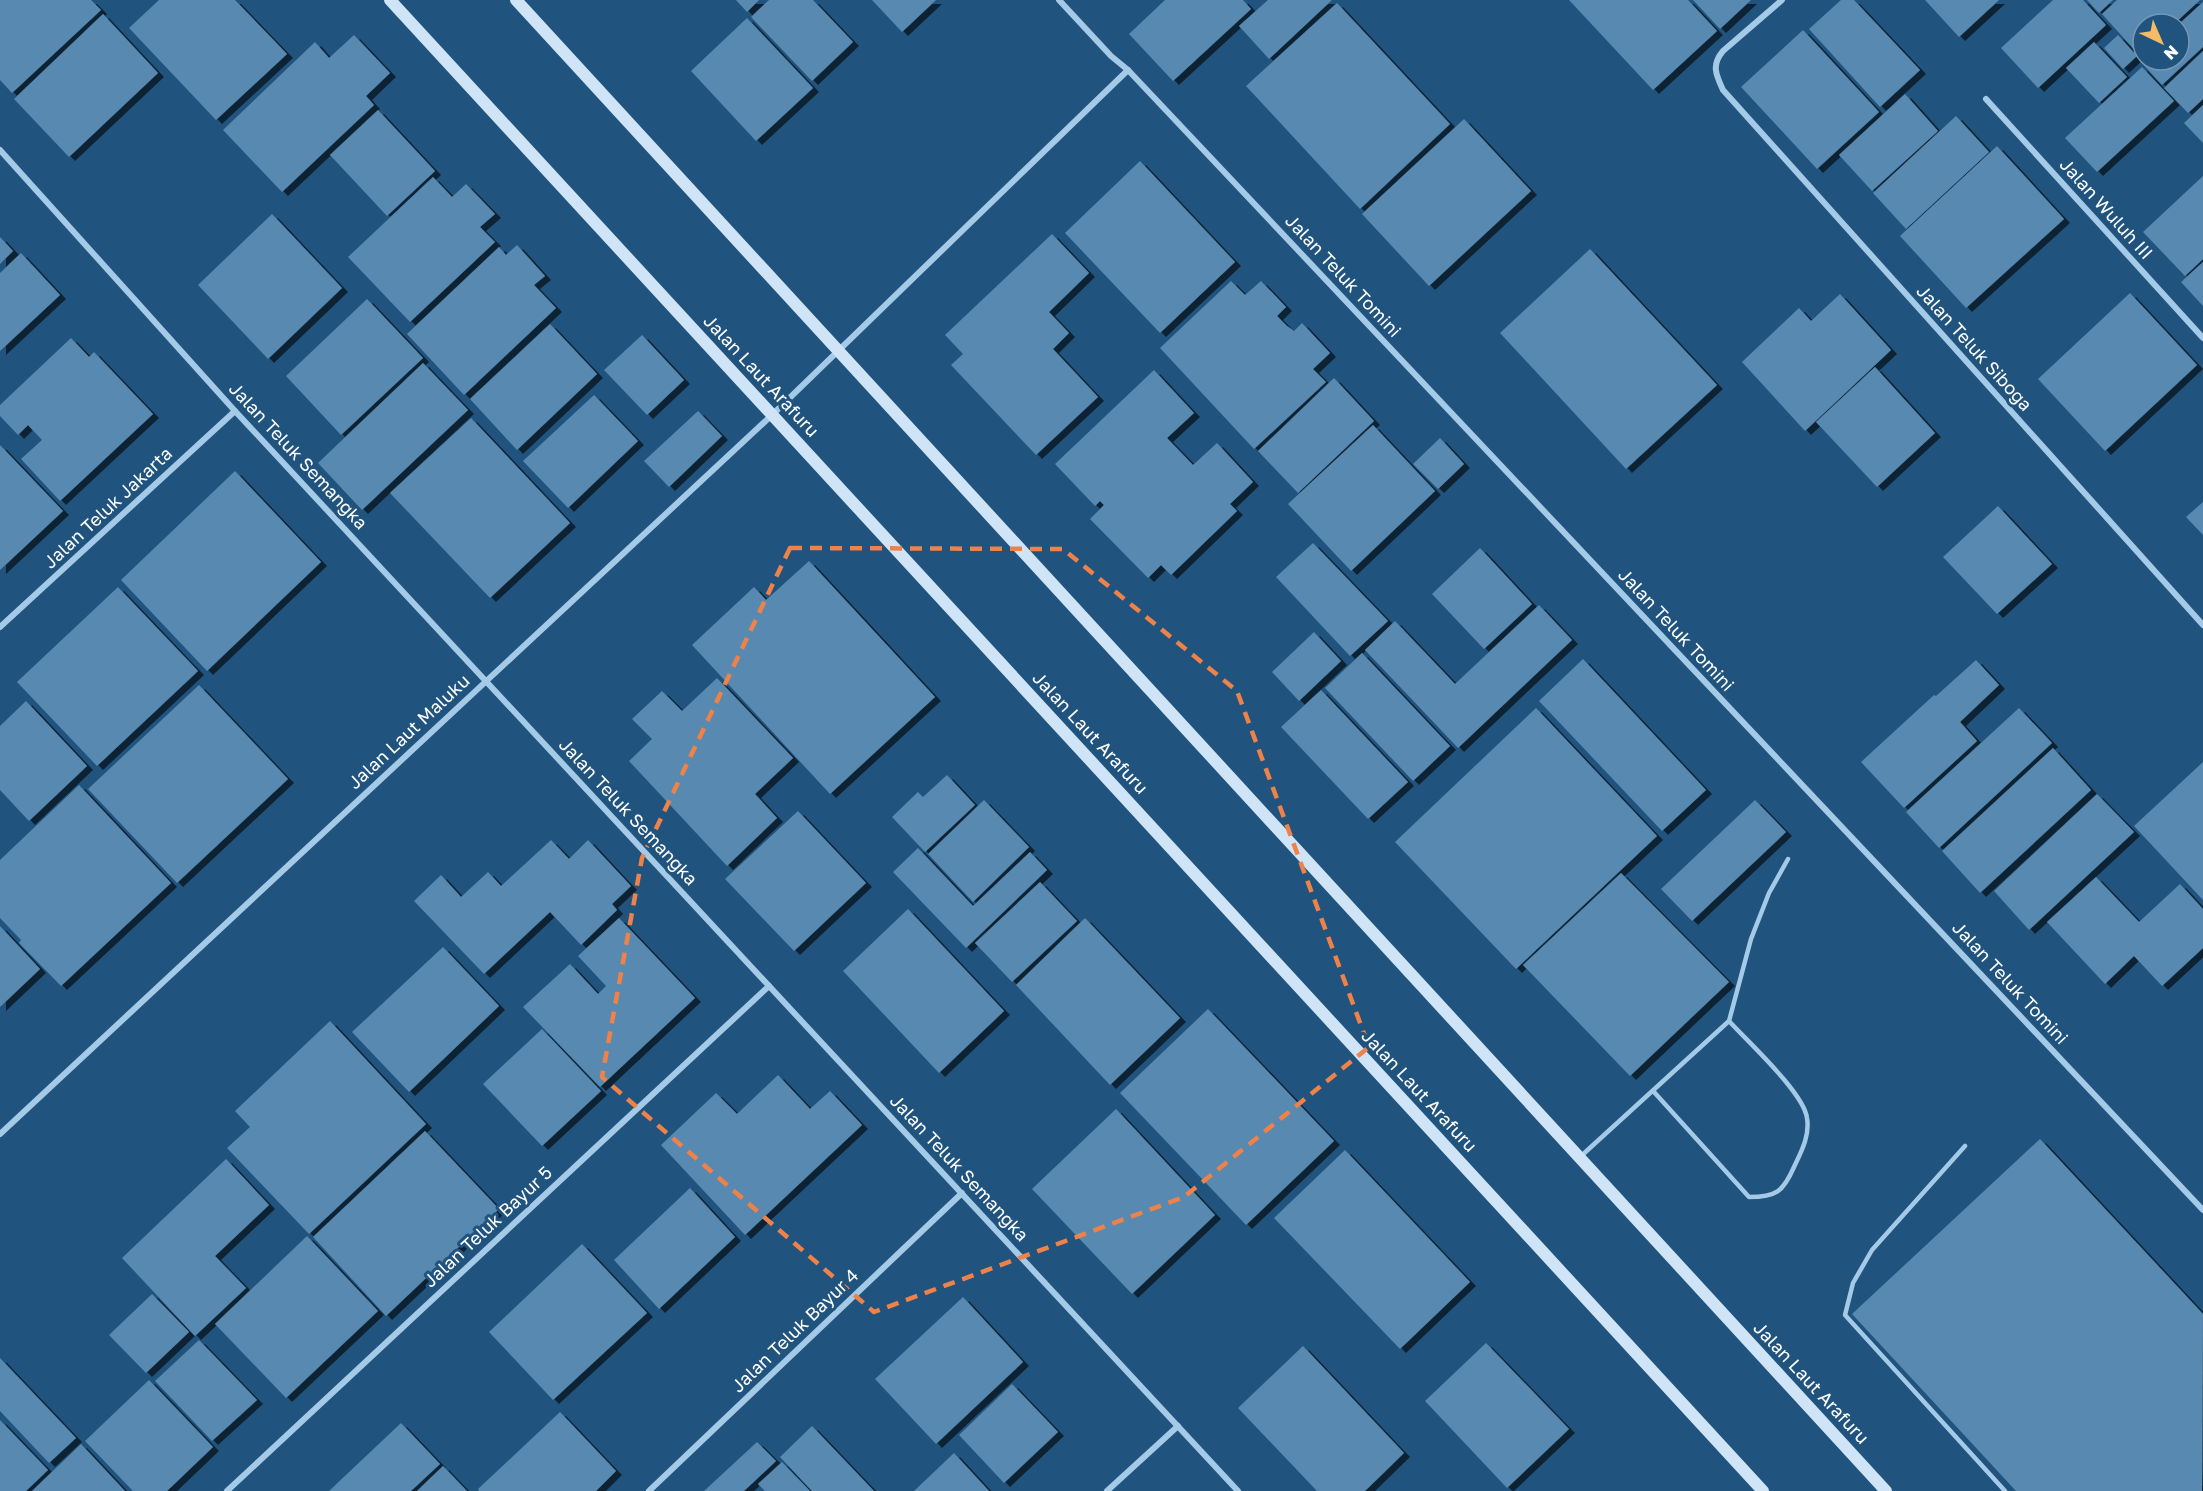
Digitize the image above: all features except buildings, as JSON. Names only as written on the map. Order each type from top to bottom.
[{"type":"street","name":"Jalan Laut Arafuru","points":[[390,0],[1763,1491]]},
{"type":"street","name":"Jalan Laut Arafuru","points":[[516,0],[1886,1491]]},
{"type":"street","name":"Jalan Teluk Tomini","points":[[1059,0],[1111,56],[1128,70],[2203,1210]]},
{"type":"street","name":"Jalan Teluk Siboga","points":[[1782,0],[1723,51],[1717,59],[1714,68],[1723,90],[2203,625]]},
{"type":"street","points":[[838,351],[1128,70]]},
{"type":"street","name":"Jalan Wuluh III","points":[[1986,99],[2203,338]]},
{"type":"street","name":"Jalan Teluk Semangka","points":[[0,150],[236,411],[1238,1491]]},
{"type":"street","name":"Jalan Laut Maluku","points":[[0,1134],[838,351]]},
{"type":"street","name":"Jalan Teluk Jakarta","points":[[0,627],[236,411]]},
{"type":"street","name":"Jalan Teluk Bayur 5","points":[[227,1491],[769,986]]},
{"type":"street","name":"Jalan Teluk Bayur 4","points":[[649,1491],[962,1193]]},
{"type":"street","points":[[1107,1491],[1178,1426]]},
{"type":"lane","points":[[1580,1157],[1729,1021],[1751,939],[1769,893],[1788,859]]},
{"type":"lane","points":[[1653,1092],[1749,1197],[1769,1197],[1786,1186],[1806,1142],[1808,1118],[1797,1095],[1729,1021]]},
{"type":"lane","points":[[1965,1146],[1872,1250],[1853,1283],[1845,1315],[2006,1491]]},
{"type":"highlighted area","points":[[790,548],[1063,549],[1237,691],[1369,1047],[1184,1197],[874,1312],[602,1077],[642,858]]}]
